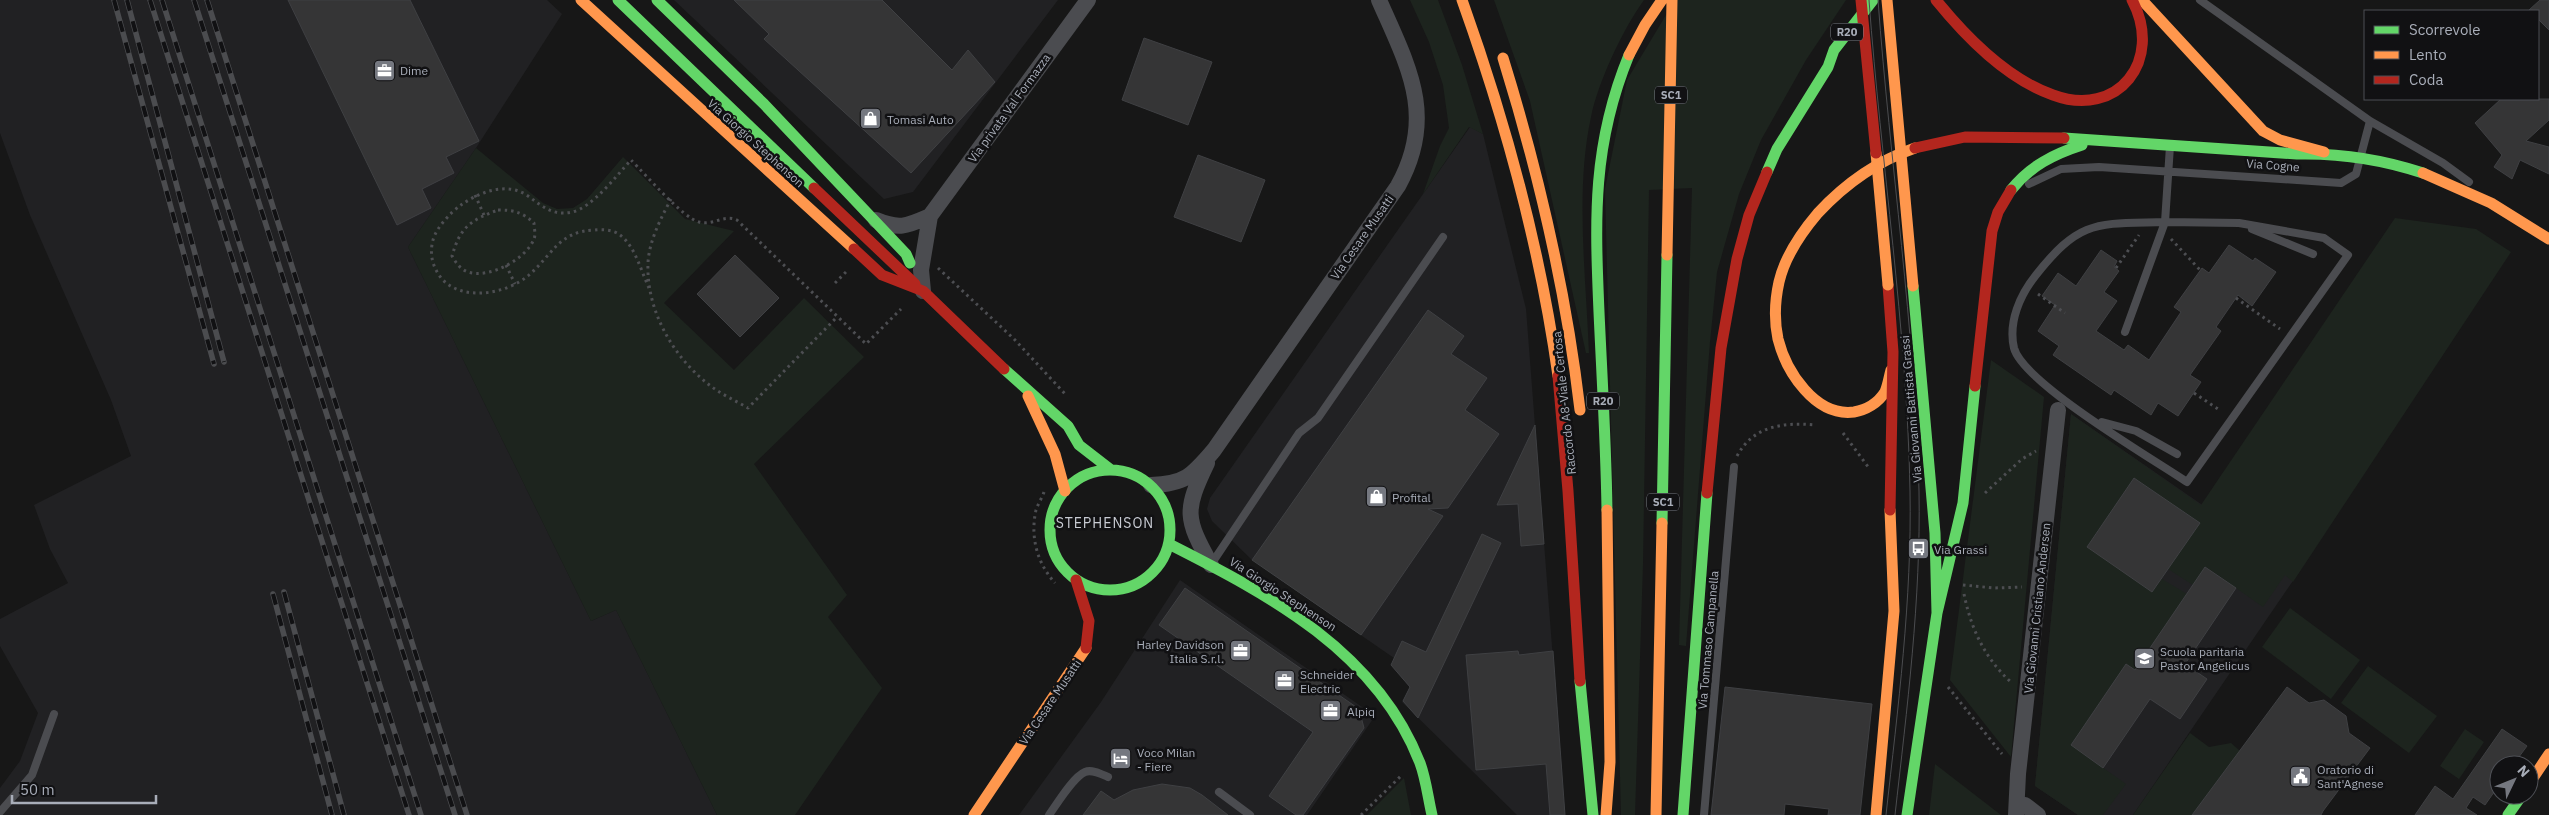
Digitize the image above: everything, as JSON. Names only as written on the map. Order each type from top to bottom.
[{"type":"main road","name":"Via Giorgio Stephenson","points":[[581,0],[882,275],[923,291]]},
{"type":"main road","points":[[618,0],[923,291]]},
{"type":"main road","name":"Via Giorgio Stephenson","points":[[657,0],[764,104],[906,254],[923,291],[1026,391],[1068,426],[1079,445],[1110,469]]},
{"type":"main road","points":[[1462,0],[1512,154],[1529,218],[1550,327],[1565,445],[1584,751],[1593,815]]},
{"type":"main road","name":"R20","points":[[1606,815],[1610,762],[1607,495],[1595,224],[1596,189],[1599,162],[1612,98],[1630,50],[1662,0]]},
{"type":"main road","name":"SC1","points":[[1656,815],[1672,0]]},
{"type":"main road","name":"Via Giovanni Battista Grassi","points":[[1861,0],[1892,330],[1889,498],[1894,611],[1876,815]]},
{"type":"main road","name":"R20","points":[[1682,815],[1706,509],[1727,307],[1749,215],[1762,180],[1777,149],[1828,67],[1834,50],[1873,0]]},
{"type":"main road","name":"Via Giovanni Battista Grassi","points":[[1887,0],[1929,444],[1937,613],[1907,815]]},
{"type":"main road","points":[[1828,67],[1896,0]]},
{"type":"main road","points":[[1936,0],[1971,39],[2020,76],[2056,96],[2068,100],[2090,101],[2113,92],[2136,69],[2143,49],[2141,23],[2132,0]]},
{"type":"main road","points":[[2142,0],[2263,131],[2280,140],[2324,152],[2392,162],[2437,178],[2519,218],[2549,239]]},
{"type":"main road","name":"Raccordo A8-Viale Certosa","points":[[1498,45],[1520,113],[1555,248],[1576,367],[1581,423]]},
{"type":"main road","points":[[1891,370],[1884,392],[1872,406],[1861,410],[1842,412],[1822,405],[1810,394],[1792,370],[1780,344],[1775,307],[1782,272],[1800,237],[1829,201],[1857,176],[1897,156],[1937,141],[1976,136],[2117,139],[2297,154],[2324,152]]},
{"type":"main road","points":[[1937,613],[1962,503],[1990,234],[1998,211],[2019,180],[2043,160],[2054,154],[2089,143],[2117,139]]},
{"type":"main road","name":"Via Giorgio Stephenson","points":[[1026,391],[1055,454],[1065,491]]},
{"type":"main road","points":[[1110,469],[1132,474],[1151,485],[1165,504],[1171,523],[1170,544],[1162,562],[1149,577],[1132,587],[1113,591],[1094,588],[1076,580],[1060,564],[1050,542],[1051,518],[1056,504],[1065,491],[1074,482],[1091,472],[1110,469]]},
{"type":"main road","name":"Via Giorgio Stephenson","points":[[1170,544],[1211,564],[1270,599],[1322,634],[1372,679],[1410,735],[1422,762],[1432,815]]},
{"type":"main road","name":"Via Cesare Musatti","points":[[975,815],[1086,649],[1090,632],[1090,618],[1076,580]]},
{"type":"main road","points":[[1598,736],[1600,815]]},
{"type":"main road","points":[[2539,769],[2549,754]]},
{"type":"street","name":"Via privata Val Formazza","points":[[923,291],[921,270],[930,216],[1088,0]]},
{"type":"street","name":"Via Cesare Musatti","points":[[1151,485],[1183,481],[1200,467],[1214,450],[1407,170],[1417,128],[1417,100],[1406,61],[1379,0]]},
{"type":"street","points":[[870,217],[893,227],[907,226],[930,216]]},
{"type":"street","name":"Via Giovanni Cristiano Andersen","points":[[2017,811],[2018,774],[2040,583],[2053,440],[2058,410]]},
{"type":"street","name":"Via Cesare Musatti","points":[[1211,564],[1193,533],[1190,523],[1190,508],[1194,490],[1214,450]]},
{"type":"street","points":[[2017,811],[2025,805],[2038,815]]},
{"type":"lane","points":[[2200,0],[2370,121],[2443,163],[2519,218]]},
{"type":"lane","name":"Via Cogne","points":[[1998,211],[2023,187],[2061,169],[2099,167],[2341,183],[2356,174],[2370,121]]},
{"type":"lane","points":[[2125,332],[2164,226],[2170,144]]},
{"type":"lane","points":[[2147,222],[2164,226],[2239,223],[2324,238],[2348,255],[2187,482],[2060,397],[2030,372],[2014,350],[2012,328],[2018,305],[2028,287],[2062,244],[2082,231],[2104,224],[2147,222]]},
{"type":"lane","points":[[2239,223],[2314,254]]},
{"type":"lane","points":[[1211,564],[1299,433],[1318,418],[1444,238]]},
{"type":"lane","points":[[2095,420],[2136,431],[2177,454]]},
{"type":"lane","name":"Via Tommaso Campanella","points":[[1704,815],[1734,467]]},
{"type":"lane","points":[[0,812],[32,775],[54,714]]},
{"type":"lane","points":[[1049,815],[1074,781],[1085,772],[1095,772],[1108,777]]},
{"type":"lane","points":[[1219,792],[1250,815]]},
{"type":"path","points":[[837,317],[748,408],[711,386],[682,357],[658,321],[649,288],[631,246],[620,234],[602,229],[582,230],[564,238],[528,276],[515,284],[485,293],[463,292],[445,281],[434,269],[433,239],[455,209],[475,195],[508,189],[524,194],[539,206],[558,213],[573,212],[589,204],[631,160],[687,215],[699,222],[714,223],[730,218],[736,220],[866,344],[901,309]]},
{"type":"path","points":[[475,195],[484,215]]},
{"type":"path","points":[[649,288],[648,262],[653,237],[671,199]]},
{"type":"path","points":[[498,210],[516,210],[534,223],[535,237],[528,250],[506,265],[488,272],[469,272],[457,264],[452,256],[456,242],[467,225],[484,215],[498,210]]},
{"type":"path","points":[[2116,268],[2147,222]]},
{"type":"path","points":[[2164,226],[2200,270]]},
{"type":"path","points":[[935,261],[937,267],[1050,377],[1071,403]]},
{"type":"path","points":[[506,265],[515,284]]},
{"type":"path","points":[[836,283],[852,265]]},
{"type":"path","points":[[2028,287],[2065,313]]},
{"type":"path","points":[[2236,298],[2290,336]]},
{"type":"path","points":[[2194,393],[2232,419]]},
{"type":"path","points":[[1734,467],[1742,445],[1754,435],[1767,428],[1803,424],[1824,427]]},
{"type":"path","points":[[1842,430],[1871,470]]},
{"type":"path","points":[[1983,495],[2022,459],[2053,440]]},
{"type":"path","points":[[1045,487],[1037,508],[1034,537],[1046,573],[1062,590]]},
{"type":"path","points":[[2028,697],[1998,671],[1985,653],[1973,630],[1962,584],[1994,588],[2040,583]]},
{"type":"path","points":[[1948,687],[2018,774]]},
{"type":"path","points":[[1361,815],[1406,771]]},
{"type":"shaded area","points":[[0,0],[547,0],[562,14],[476,148],[408,247],[591,621],[616,610],[717,815],[0,815],[0,788],[20,761],[38,713],[0,646],[0,619],[68,583],[50,549],[34,505],[131,456],[111,400],[30,215],[0,133]]},
{"type":"shaded area","points":[[674,0],[1058,0],[913,192],[884,199]]},
{"type":"shaded area","points":[[1410,0],[1438,0],[1462,65],[1483,134],[1469,127],[1423,194],[1440,146],[1449,128],[1443,85],[1429,42]]},
{"type":"shaded area","points":[[1494,0],[1644,0],[1628,26],[1605,72],[1594,103],[1586,145],[1583,234],[1589,353],[1586,353],[1530,101]]},
{"type":"shaded area","points":[[1675,0],[1846,0],[1806,60],[1761,140],[1739,194],[1717,272],[1686,646],[1679,645],[1692,188],[1649,190],[1643,564],[1635,815],[1621,815],[1605,189],[1627,80]]},
{"type":"shaded area","points":[[1470,127],[1483,134],[1526,309],[1565,815],[1517,815],[1402,702],[1410,687],[1391,665],[1394,658],[1252,560],[1212,521],[1207,509],[1210,498]]},
{"type":"shaded area","points":[[476,148],[543,203],[557,209],[573,208],[587,199],[623,157],[685,219],[734,231],[664,303],[734,370],[804,298],[864,357],[754,464],[847,595],[828,617],[882,688],[795,815],[717,815],[616,610],[591,621],[408,247]]},
{"type":"shaded area","points":[[2395,218],[2476,229],[2511,252],[2293,582],[2285,575],[2263,607],[2206,567],[2193,585],[2168,569],[2200,523],[2134,478],[2087,547],[2152,592],[2162,579],[2187,594],[2135,670],[2126,664],[2071,745],[2126,784],[2103,815],[2078,815],[2035,786],[2071,414],[2201,505]]},
{"type":"shaded area","points":[[1991,360],[2044,397],[2011,757],[1950,680]]},
{"type":"shaded area","name":"Scuola paritaria Pastor Angelicus","points":[[2071,414],[2299,572],[2133,815],[2078,815],[2035,786]]},
{"type":"shaded area","points":[[1180,580],[1375,716],[1307,815],[1019,815],[1101,702]]},
{"type":"shaded area","points":[[2290,608],[2360,660],[2331,699],[2262,647]]},
{"type":"shaded area","points":[[2368,666],[2437,716],[2409,753],[2341,703]]},
{"type":"shaded area","points":[[2465,729],[2484,742],[2459,779],[2440,766]]},
{"type":"shaded area","points":[[2190,733],[2209,747],[2231,743],[2240,751],[2192,815],[2133,815]]},
{"type":"shaded area","points":[[1935,764],[2001,815],[1929,815]]},
{"type":"shaded area","points":[[1404,778],[1411,815],[1367,815]]},
{"type":"building","name":"Dime","points":[[288,0],[410,0],[479,141],[446,157],[454,173],[422,189],[431,208],[397,225]]},
{"type":"building","points":[[734,0],[882,0],[952,70],[968,50],[995,82],[911,173],[764,39],[769,34]]},
{"type":"building","points":[[2540,0],[2549,0],[2549,30],[2539,20],[2539,10],[2529,10]]},
{"type":"building","points":[[1144,38],[1212,62],[1188,125],[1122,100]]},
{"type":"building","points":[[2549,99],[2549,120],[2526,141],[2549,147],[2549,174],[2520,160],[2512,179],[2494,167],[2502,155],[2475,123],[2500,100]]},
{"type":"building","points":[[1198,155],[1265,180],[1241,242],[1174,217]]},
{"type":"building","points":[[2229,245],[2253,261],[2255,258],[2276,272],[2252,306],[2238,295],[2216,327],[2221,331],[2190,375],[2201,382],[2178,416],[2158,403],[2151,415],[2114,390],[2111,395],[2053,355],[2059,346],[2038,331],[2055,305],[2042,296],[2058,273],[2076,286],[2101,250],[2117,261],[2114,267],[2119,271],[2104,292],[2117,301],[2096,331],[2124,350],[2128,345],[2149,360],[2181,312],[2174,307],[2202,268],[2209,273]]},
{"type":"building","points":[[735,255],[779,298],[740,337],[697,294]]},
{"type":"building","name":"Profital","points":[[1428,310],[1464,336],[1451,354],[1487,378],[1465,410],[1499,434],[1448,508],[1428,509],[1443,516],[1361,635],[1252,560]]},
{"type":"building","points":[[1535,425],[1544,544],[1521,546],[1518,504],[1497,505]]},
{"type":"building","points":[[2134,478],[2200,523],[2152,592],[2087,547]]},
{"type":"building","points":[[1482,534],[1501,543],[1418,718],[1403,701],[1410,687],[1391,665],[1402,641],[1426,652]]},
{"type":"building","points":[[2205,567],[2236,588],[2185,664],[2207,679],[2180,719],[2150,699],[2103,768],[2071,745],[2126,664],[2135,670]]},
{"type":"building","points":[[1185,588],[1359,709],[1364,728],[1303,815],[1296,815],[1269,796],[1313,732],[1159,625]]},
{"type":"building","points":[[1518,651],[1519,655],[1553,651],[1565,815],[1550,815],[1546,764],[1476,770],[1466,655]]},
{"type":"building","points":[[1725,687],[1872,704],[1860,815],[1828,815],[1829,809],[1785,804],[1784,815],[1711,815]]},
{"type":"building","points":[[2287,687],[2309,703],[2324,700],[2346,716],[2349,733],[2370,748],[2321,815],[2192,815]]},
{"type":"building","points":[[2502,729],[2527,746],[2520,755],[2489,755],[2489,799],[2485,805],[2473,797],[2466,808],[2477,815],[2415,815],[2435,786],[2453,799]]},
{"type":"building","points":[[1162,784],[1190,788],[1228,815],[1083,815],[1101,791],[1114,800],[1133,790]]},
{"type":"tram line","points":[[1869,0],[1899,307],[1908,430],[1910,491],[1909,572],[1906,613],[1886,815]]},
{"type":"tram line","points":[[1878,0],[1913,368],[1919,491],[1918,573],[1895,815]]},
{"type":"railway","points":[[114,0],[214,364]]},
{"type":"railway","points":[[127,0],[224,362]]},
{"type":"railway","points":[[150,0],[409,815]]},
{"type":"railway","points":[[162,0],[421,815]]},
{"type":"railway","points":[[194,0],[455,815]]},
{"type":"railway","points":[[207,0],[467,815]]},
{"type":"railway","points":[[284,592],[344,815]]},
{"type":"railway","points":[[273,594],[332,815]]},
{"type":"traffic: fast","points":[[618,0],[814,188]]},
{"type":"traffic: fast","points":[[657,0],[764,104],[906,254],[910,263]]},
{"type":"traffic: fast","points":[[1767,172],[1777,149],[1828,67],[1834,50],[1873,0]]},
{"type":"traffic: fast","points":[[1607,510],[1597,213],[1602,151],[1608,120],[1629,55]]},
{"type":"traffic: fast","points":[[2064,138],[2345,156],[2392,164],[2423,173]]},
{"type":"traffic: fast","points":[[2011,190],[2026,174],[2043,162],[2062,152],[2082,145]]},
{"type":"traffic: fast","points":[[1662,523],[1667,255]]},
{"type":"traffic: fast","points":[[1907,815],[1937,613],[1935,533],[1913,286]]},
{"type":"traffic: fast","points":[[1004,369],[1068,426],[1079,445],[1110,469]]},
{"type":"traffic: fast","points":[[1937,613],[1963,503],[1975,386]]},
{"type":"traffic: fast","points":[[1110,470],[1133,474],[1152,488],[1166,507],[1170,530],[1166,553],[1152,572],[1133,586],[1110,590],[1087,586],[1068,572],[1054,553],[1050,530],[1054,507],[1068,488],[1087,474],[1110,470]]},
{"type":"traffic: fast","points":[[1683,815],[1707,493]]},
{"type":"traffic: fast","points":[[1169,544],[1245,584],[1281,606],[1316,631],[1348,658],[1377,689],[1401,724],[1420,763],[1432,815]]},
{"type":"traffic: fast","points":[[1580,681],[1593,815]]},
{"type":"traffic: fast","points":[[2508,815],[2515,805]]},
{"type":"traffic: slow","points":[[581,0],[854,249]]},
{"type":"traffic: slow","points":[[1462,0],[1493,92],[1520,185],[1542,280],[1558,376]]},
{"type":"traffic: slow","points":[[1629,55],[1645,25],[1662,0]]},
{"type":"traffic: slow","points":[[1667,255],[1672,0]]},
{"type":"traffic: slow","points":[[1887,0],[1913,286]]},
{"type":"traffic: slow","points":[[2142,0],[2263,131],[2280,140],[2324,152]]},
{"type":"traffic: slow","points":[[1503,58],[1550,232],[1567,321],[1580,410]]},
{"type":"traffic: slow","points":[[1891,370],[1885,392],[1875,403],[1863,410],[1840,412],[1815,400],[1795,377],[1782,352],[1776,325],[1777,296],[1779,282],[1789,254],[1828,202],[1862,175],[1901,153],[1915,148]]},
{"type":"traffic: slow","points":[[1876,153],[1888,285]]},
{"type":"traffic: slow","points":[[2423,173],[2491,203],[2549,239]]},
{"type":"traffic: slow","points":[[1028,396],[1055,454],[1065,491]]},
{"type":"traffic: slow","points":[[1606,815],[1610,762],[1607,510]]},
{"type":"traffic: slow","points":[[1876,815],[1894,611],[1890,510]]},
{"type":"traffic: slow","points":[[1656,815],[1662,523]]},
{"type":"traffic: slow","points":[[974,815],[1086,648]]},
{"type":"traffic: slow","points":[[2539,769],[2549,754]]},
{"type":"traffic: jam","points":[[1861,0],[1876,153]]},
{"type":"traffic: jam","points":[[1936,0],[1960,28],[2004,68],[2036,88],[2053,95],[2076,100],[2097,99],[2115,91],[2129,79],[2138,63],[2142,44],[2140,22],[2132,0]]},
{"type":"traffic: jam","points":[[1915,148],[1965,137],[2064,138]]},
{"type":"traffic: jam","points":[[1707,493],[1721,348],[1737,259],[1749,215],[1767,172]]},
{"type":"traffic: jam","points":[[814,188],[915,284]]},
{"type":"traffic: jam","points":[[1975,386],[1992,231],[1998,212],[2011,190]]},
{"type":"traffic: jam","points":[[854,249],[882,275],[923,291],[1004,369]]},
{"type":"traffic: jam","points":[[1888,285],[1893,352],[1890,510]]},
{"type":"traffic: jam","points":[[1558,376],[1568,491],[1580,681]]},
{"type":"traffic: jam","points":[[1076,580],[1089,621],[1086,648]]},
{"type":"place","name":"Dime","points":[[384,70]]},
{"type":"place","name":"Tomasi Auto","points":[[871,119]]},
{"type":"place","name":"Profital","points":[[1376,497]]},
{"type":"place","name":"Via Grassi","points":[[1918,549]]},
{"type":"place","name":"Harley Davidson Italia S.r.l.","points":[[1240,651]]},
{"type":"place","name":"Scuola paritaria Pastor Angelicus","points":[[2144,658]]},
{"type":"place","name":"Schneider Electric","points":[[1284,681]]},
{"type":"place","name":"Alpiq","points":[[1331,711]]},
{"type":"place","name":"Voco Milan - Fiere","points":[[1121,759]]},
{"type":"place","name":"Oratorio di Sant'Agnese","points":[[2301,776]]},
{"type":"district","name":"STEPHENSON","points":[[1105,523]]}]
